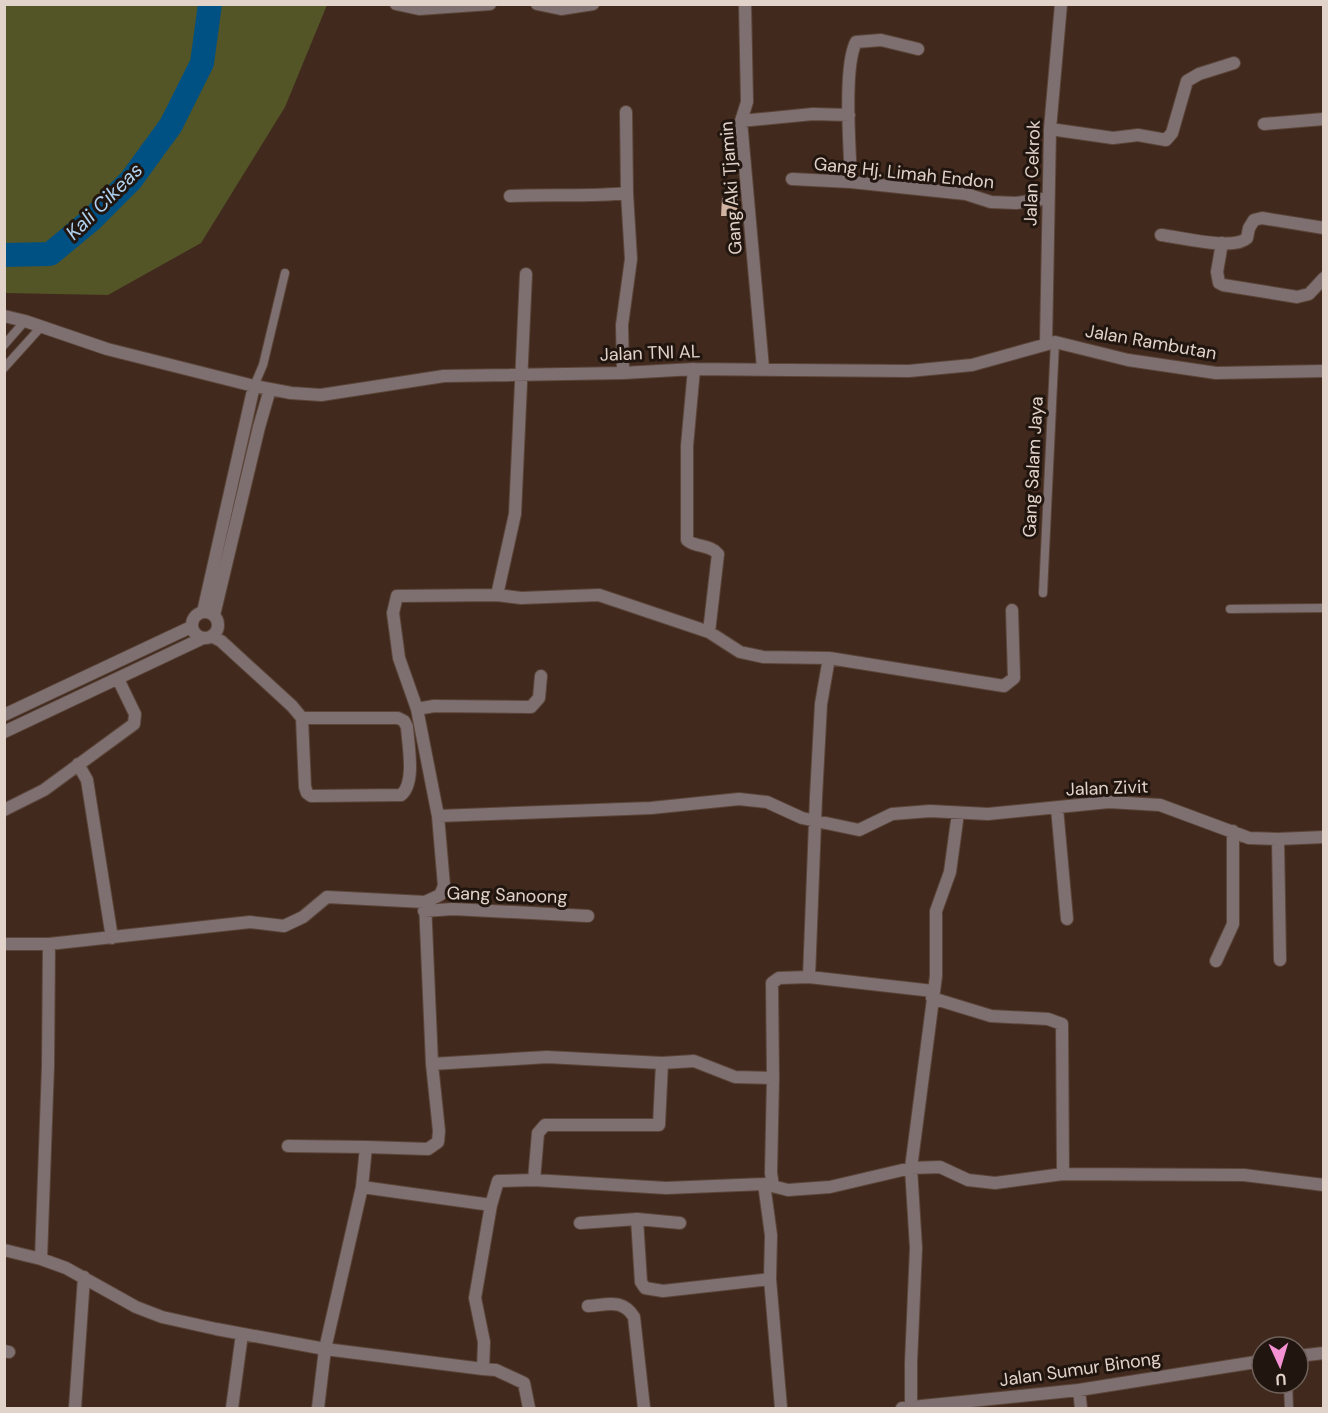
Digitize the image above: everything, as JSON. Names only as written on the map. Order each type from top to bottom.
[{"type":"street","points":[[396,4],[419,9],[490,4]]},
{"type":"street","points":[[537,4],[561,9],[593,4]]},
{"type":"street","name":"Gang Aki Tjamin","points":[[745,4],[747,102],[741,121],[763,368]]},
{"type":"street","name":"Jalan Cekrok","points":[[1050,342],[1048,198],[1050,129],[1061,4]]},
{"type":"street","points":[[851,182],[849,115],[851,52],[856,42],[881,40],[918,49]]},
{"type":"street","points":[[1050,129],[1113,138],[1138,135],[1166,140],[1172,133],[1187,81],[1199,74],[1234,63]]},
{"type":"street","points":[[623,373],[622,325],[631,259],[626,111]]},
{"type":"street","points":[[741,121],[813,114],[849,115]]},
{"type":"street","points":[[1264,124],[1323,119]]},
{"type":"street","name":"Gang Hj. Limah Endon","points":[[792,179],[851,182],[966,194],[992,201],[1016,203],[1048,198]]},
{"type":"street","points":[[510,195],[554,193],[592,196],[627,193]]},
{"type":"street","points":[[1161,235],[1237,243],[1244,241],[1254,220],[1262,218],[1323,228]]},
{"type":"street","points":[[1222,243],[1217,272],[1219,283],[1223,285],[1297,297],[1309,294],[1323,278]]},
{"type":"street","points":[[497,595],[515,514],[526,274]]},
{"type":"street","name":"Jalan TNI AL","points":[[4,316],[107,349],[254,386],[291,393],[321,395],[444,376],[763,368],[909,371],[972,365],[1050,342]]},
{"type":"street","name":"Jalan Rambutan","points":[[1050,342],[1128,360],[1216,373],[1323,371]]},
{"type":"street","points":[[694,369],[687,446],[687,540],[693,545],[711,548],[718,554],[709,632]]},
{"type":"street","points":[[208,614],[228,496],[254,386]]},
{"type":"street","points":[[208,614],[242,501],[270,389]]},
{"type":"street","points":[[228,496],[242,501]]},
{"type":"street","points":[[288,1146],[428,1149],[438,1142],[424,907],[440,895],[444,886],[438,816],[417,709],[399,658],[393,613],[397,596],[497,595],[521,598],[599,595],[709,632],[740,652],[763,657],[829,658],[1004,686],[1014,678],[1012,610]]},
{"type":"street","points":[[4,732],[213,637],[218,620],[208,614],[193,619],[191,627],[195,636],[213,637],[292,706],[302,718],[307,793],[311,796],[401,795],[407,790],[410,777],[407,727],[404,721],[398,718],[302,718]]},
{"type":"street","points":[[4,716],[191,627]]},
{"type":"street","points":[[809,977],[822,704],[829,658]]},
{"type":"street","points":[[417,709],[434,706],[531,708],[539,698],[542,676]]},
{"type":"street","points":[[4,810],[44,790],[134,724],[135,714],[118,679]]},
{"type":"street","points":[[78,764],[87,780],[112,938]]},
{"type":"street","name":"Jalan Zivit","points":[[438,816],[651,808],[740,799],[767,802],[802,818],[859,830],[892,814],[930,811],[988,814],[1109,802],[1161,805],[1249,838],[1323,837]]},
{"type":"street","points":[[1057,808],[1067,919]]},
{"type":"street","points":[[907,1408],[916,1248],[911,1168],[936,976],[936,911],[950,872],[958,813]]},
{"type":"street","points":[[1216,961],[1233,924],[1233,831]]},
{"type":"street","points":[[1278,839],[1280,960]]},
{"type":"street","name":"Gang Sanoong","points":[[4,944],[49,944],[250,922],[284,926],[303,917],[327,897],[464,910],[588,916]]},
{"type":"street","points":[[41,1258],[48,1066],[49,944]]},
{"type":"street","points":[[781,1408],[770,1280],[771,1235],[768,1185],[771,1173],[773,1078],[772,983],[779,978],[809,977],[932,995],[991,1016],[1048,1019],[1062,1024],[1063,1174]]},
{"type":"street","points":[[432,1064],[547,1057],[662,1063],[694,1061],[735,1077],[773,1078]]},
{"type":"street","points":[[534,1180],[538,1132],[545,1125],[659,1125],[662,1063]]},
{"type":"street","points":[[318,1408],[325,1349],[362,1188],[366,1147]]},
{"type":"street","points":[[483,1369],[484,1342],[475,1298],[491,1205],[498,1181],[534,1180],[666,1188],[768,1185],[788,1190],[830,1186],[911,1168],[940,1167],[968,1180],[995,1183],[1063,1174],[1244,1175],[1323,1185]]},
{"type":"street","points":[[362,1188],[491,1205]]},
{"type":"street","points":[[637,1219],[641,1282],[645,1288],[663,1291],[770,1280]]},
{"type":"street","points":[[580,1223],[637,1219],[680,1223]]},
{"type":"street","points":[[4,1250],[41,1258],[162,1317],[325,1349],[496,1371],[524,1383],[529,1408]]},
{"type":"street","points":[[75,1408],[84,1278]]},
{"type":"street","points":[[588,1306],[621,1304],[629,1309],[634,1317],[644,1408]]},
{"type":"street","points":[[232,1408],[242,1334]]},
{"type":"street","name":"Jalan Sumur Binong","points":[[907,1408],[1079,1390],[1250,1363]]},
{"type":"street","points":[[1079,1390],[1081,1408]]},
{"type":"lane","points":[[254,386],[263,365],[285,273]]},
{"type":"lane","points":[[4,345],[25,321]]},
{"type":"lane","points":[[4,368],[41,327]]},
{"type":"lane","name":"Gang Salam Jaya","points":[[1044,593],[1050,342]]},
{"type":"lane","points":[[263,365],[270,389]]},
{"type":"lane","points":[[1230,609],[1323,608]]},
{"type":"green space","points":[[5,4],[327,5],[285,107],[201,243],[108,295],[5,293]]},
{"type":"building","points":[[722,198],[738,198],[737,216],[721,216]]},
{"type":"waterway","name":"Kali Cikeas","points":[[4,255],[50,254],[91,220],[131,180],[171,125],[202,63],[210,4]]}]
